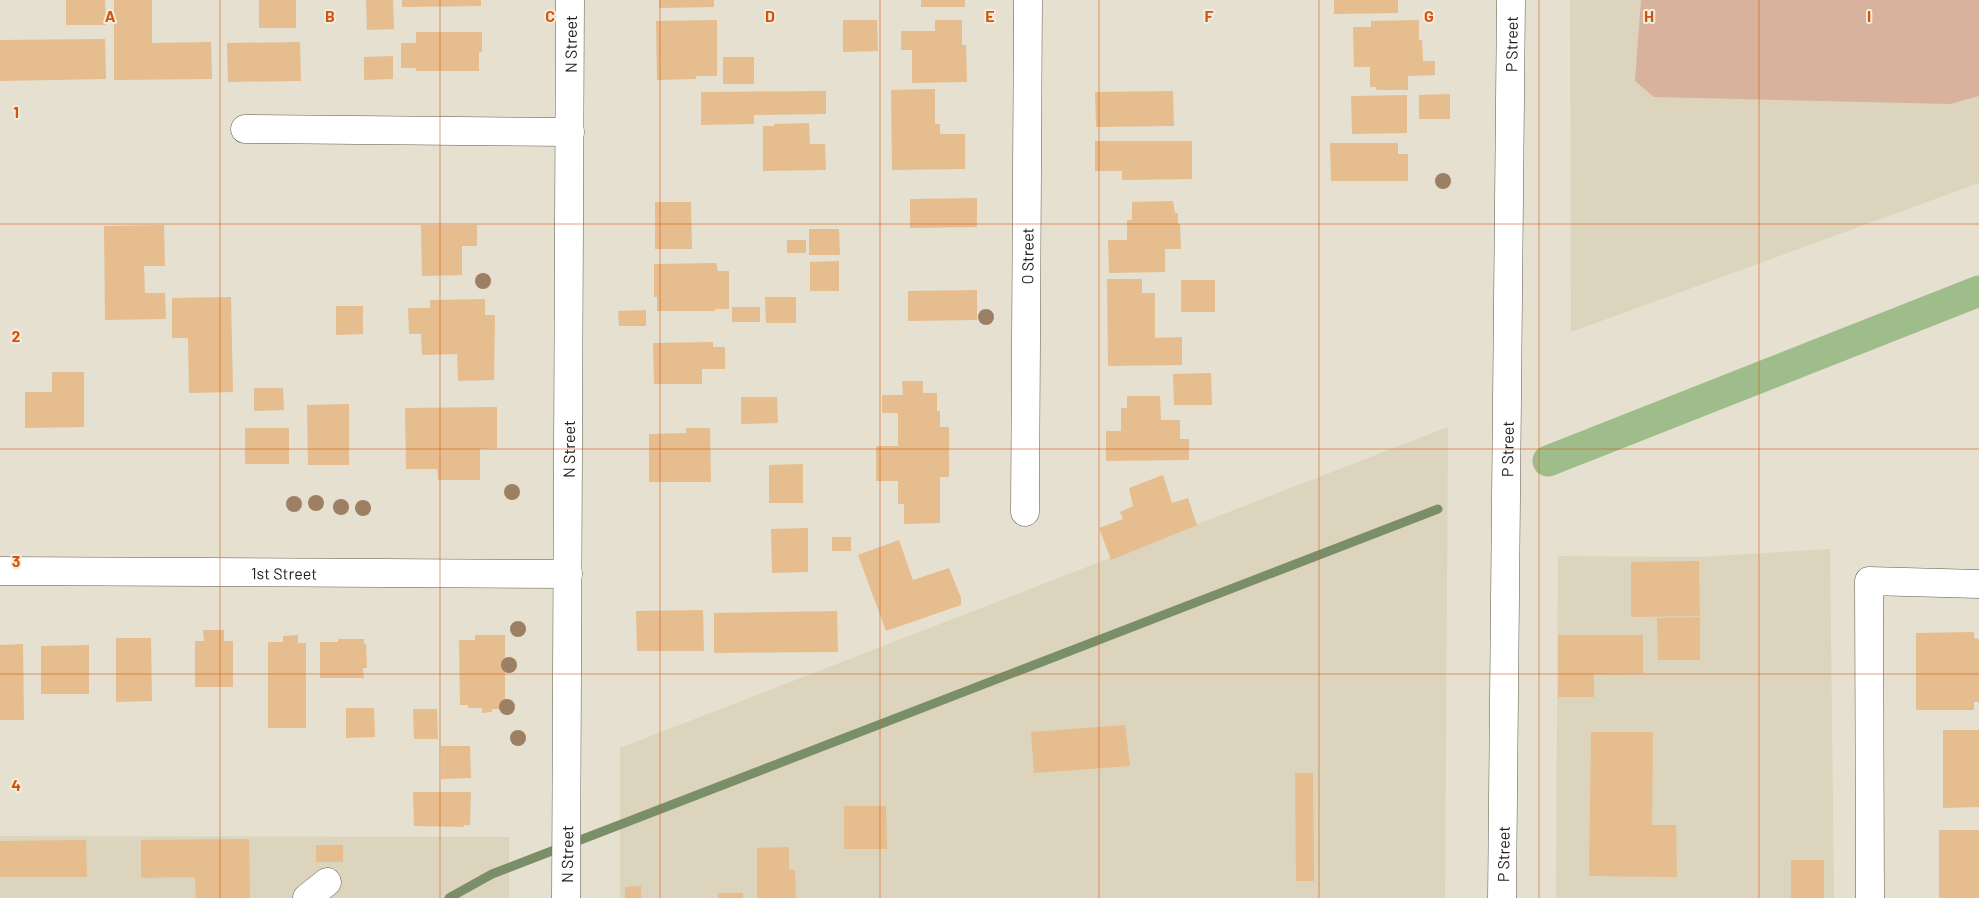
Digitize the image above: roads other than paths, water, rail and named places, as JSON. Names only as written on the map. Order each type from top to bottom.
[{"type":"street","name":"N Street","points":[[566,892],[570,0]]},
{"type":"street","name":"O Street","points":[[1025,512],[1028,0]]},
{"type":"street","name":"P Street","points":[[1502,898],[1511,0]]},
{"type":"street","points":[[245,129],[570,132]]},
{"type":"street","name":"1st Street","points":[[0,571],[568,574]]},
{"type":"street","points":[[1870,898],[1869,581],[1979,584]]},
{"type":"waterway","points":[[1548,461],[1979,291]]},
{"type":"waterway","points":[[449,898],[492,874],[1438,509]]}]
